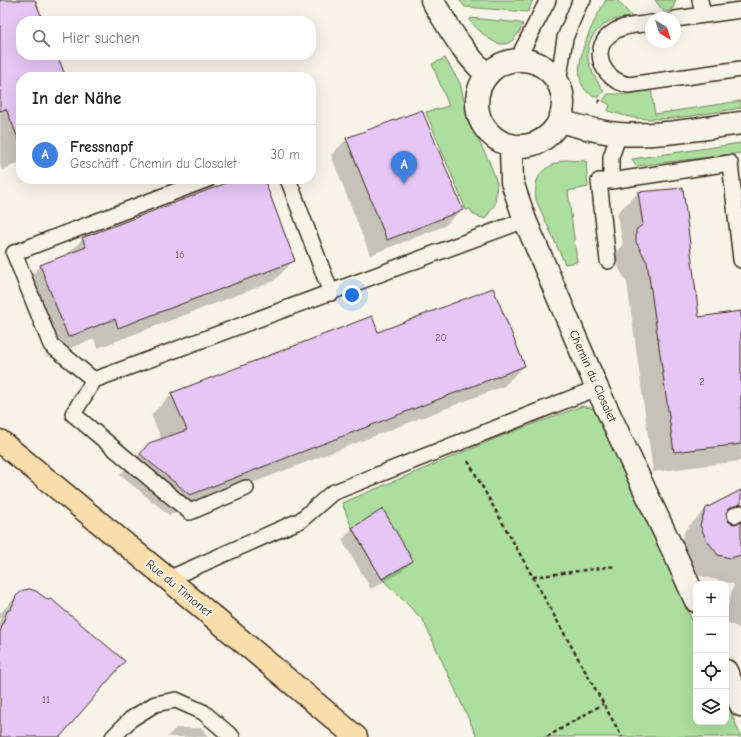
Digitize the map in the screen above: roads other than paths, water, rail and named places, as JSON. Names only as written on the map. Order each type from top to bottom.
[{"type":"main road","name":"Rue du Timonet","points":[[0,441],[168,579],[356,737]]},
{"type":"street","points":[[432,0],[451,32],[477,66],[487,75]]},
{"type":"street","points":[[517,60],[529,61],[541,65],[551,73],[558,83],[562,95],[562,108],[559,121],[553,130],[539,141],[522,146],[510,144],[497,139],[486,129],[479,116],[477,102],[480,88],[487,75],[506,62],[517,60]]},
{"type":"street","points":[[559,121],[591,130],[619,134],[678,132],[741,123]]},
{"type":"street","name":"Chemin du Closalet","points":[[510,144],[512,182],[525,220],[597,388],[693,594]]},
{"type":"street","points":[[729,677],[741,705]]},
{"type":"lane","points":[[517,60],[548,0]]},
{"type":"lane","points":[[700,0],[703,15]]},
{"type":"lane","points":[[558,83],[565,38],[581,1]]},
{"type":"lane","points":[[681,18],[741,10]]},
{"type":"lane","points":[[645,24],[615,31],[603,43],[600,57],[602,68],[614,80],[629,85],[741,69]]},
{"type":"lane","points":[[611,181],[610,157],[619,134]]},
{"type":"lane","points":[[608,261],[599,181],[611,181],[730,163],[741,260]]},
{"type":"lane","points":[[94,380],[51,345],[14,253],[195,184]]},
{"type":"lane","points":[[290,184],[331,292]]},
{"type":"lane","points":[[246,488],[190,512],[73,414],[94,380],[525,220]]},
{"type":"lane","points":[[168,579],[301,520],[332,493],[597,388]]},
{"type":"lane","points":[[113,737],[131,719],[155,704],[176,700],[203,712],[232,737]]},
{"type":"place","name":"Fressnapf","points":[[404,184]]}]
